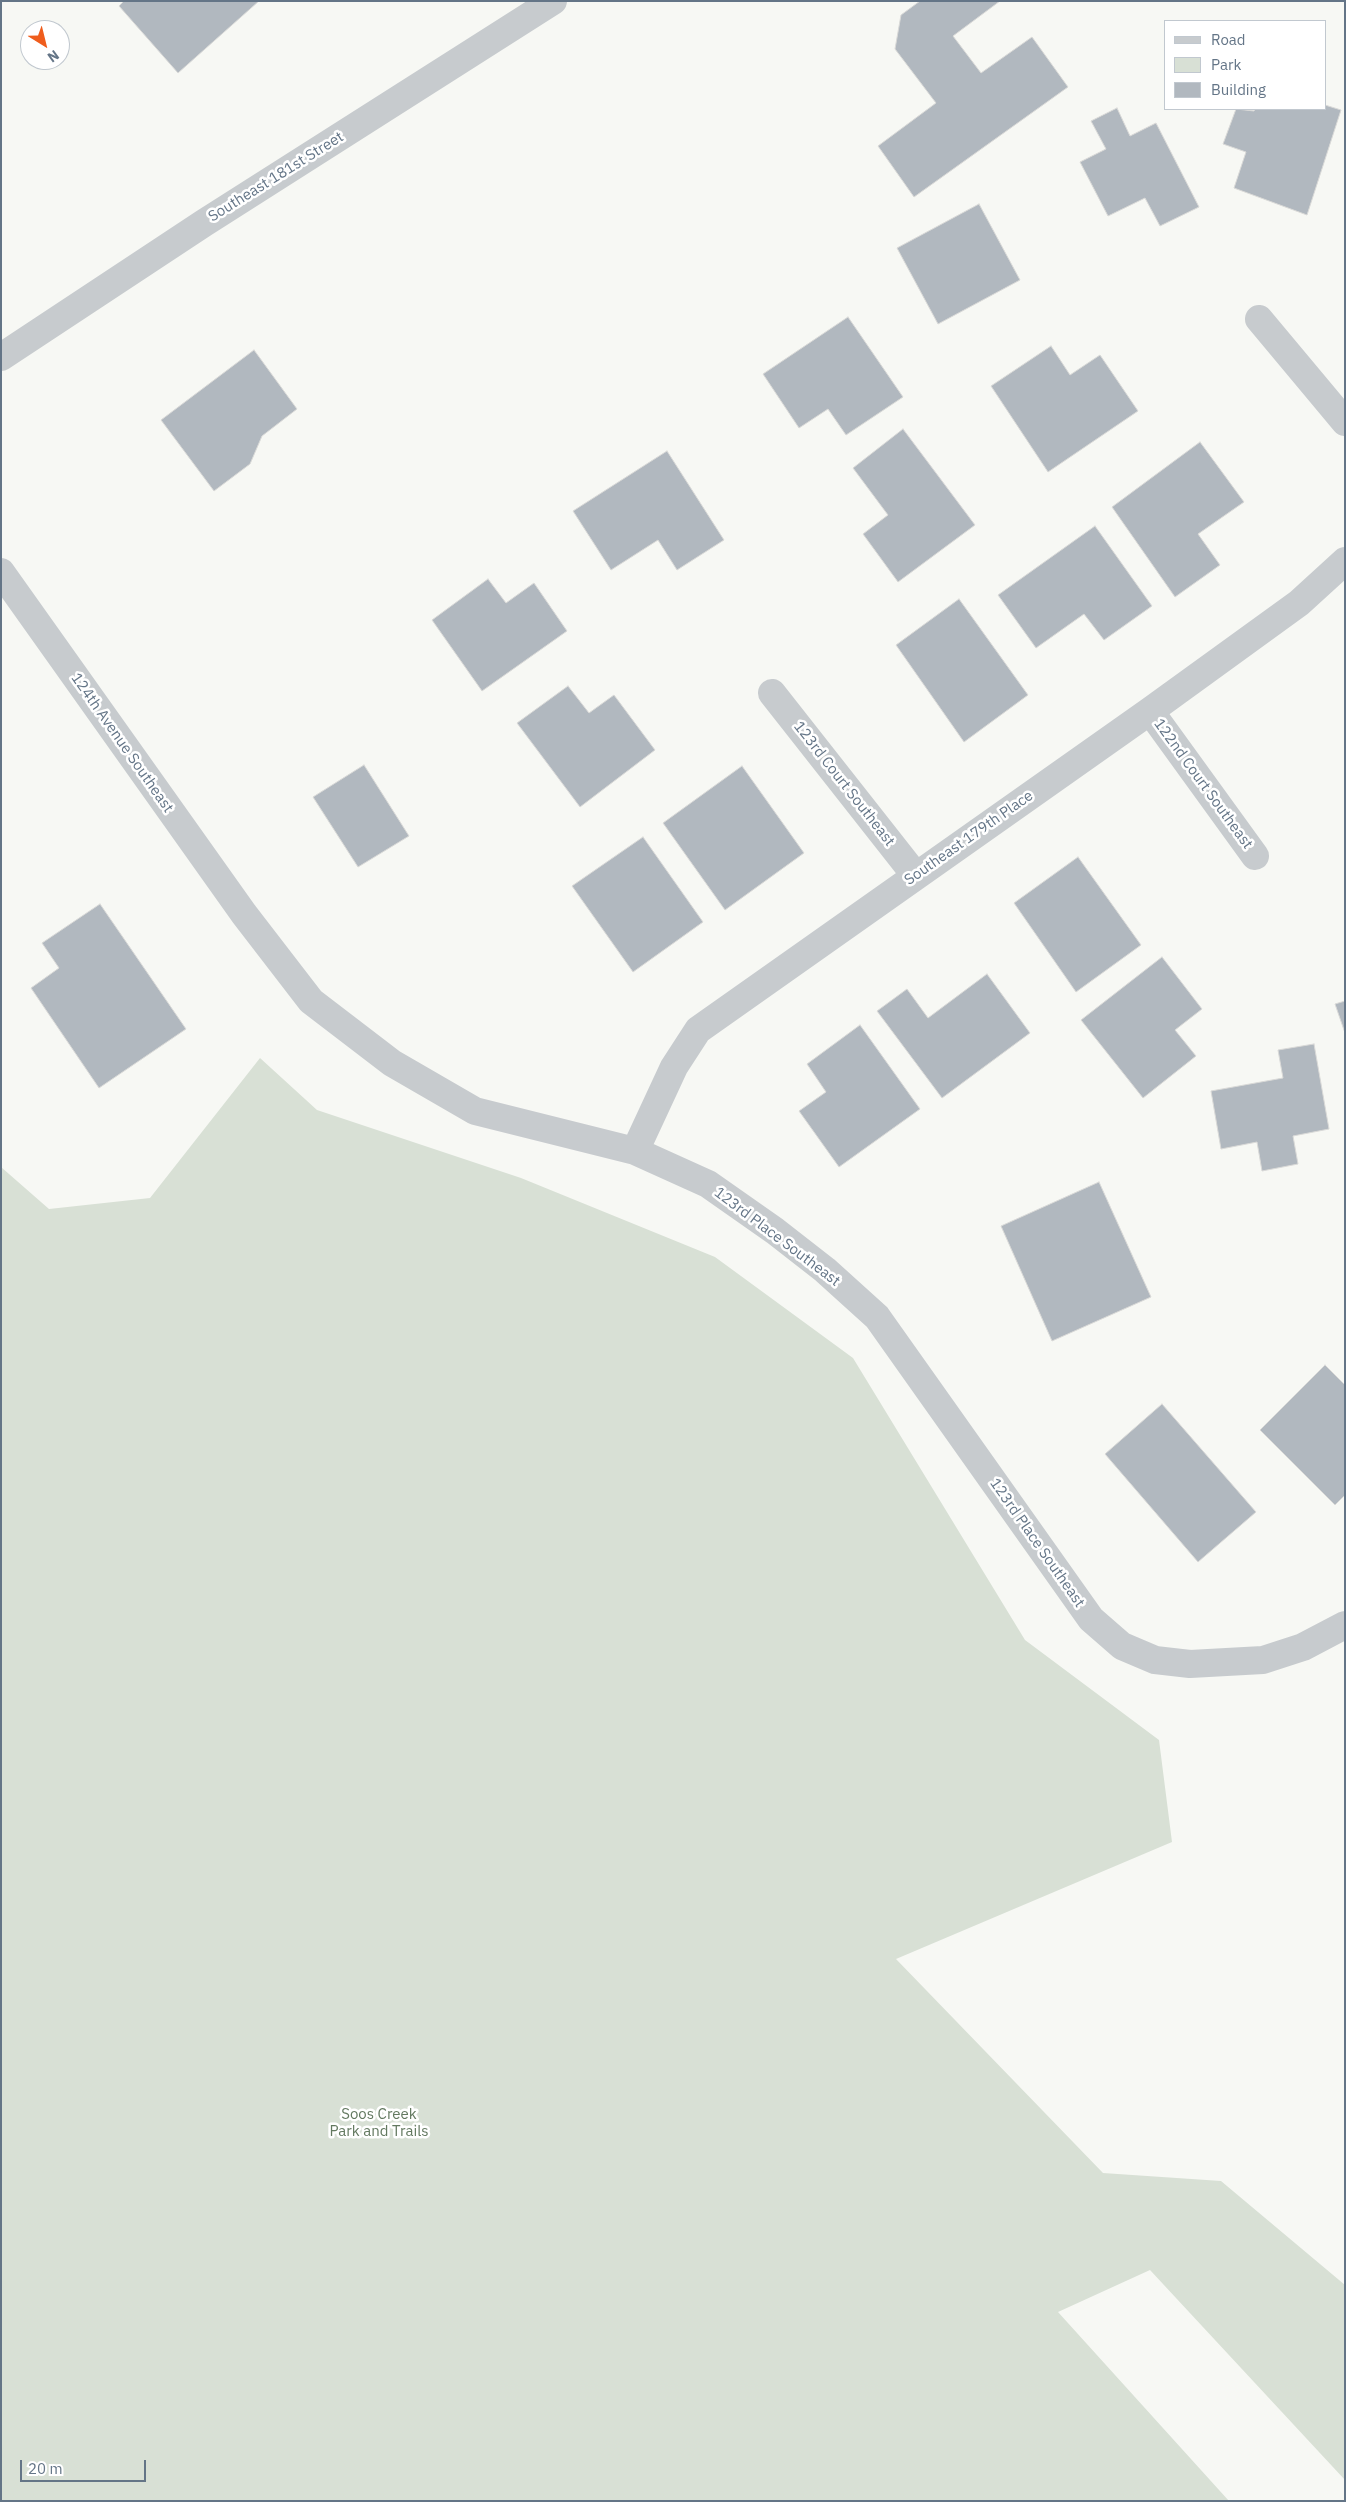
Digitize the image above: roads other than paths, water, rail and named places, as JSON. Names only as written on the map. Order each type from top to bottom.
[{"type":"street","name":"Southeast 181st Street","points":[[1,357],[204,223],[553,1]]},
{"type":"street","points":[[1259,319],[1345,422]]},
{"type":"street","name":"Southeast 179th Place","points":[[635,1151],[674,1067],[698,1030],[1150,711],[1299,602],[1345,561]]},
{"type":"street","name":"124th Avenue Southeast","points":[[1,572],[244,914]]},
{"type":"street","name":"123rd Court Southeast","points":[[772,692],[916,876]]},
{"type":"street","name":"122nd Court Southeast","points":[[1150,711],[1255,856]]},
{"type":"street","name":"123rd Place Southeast","points":[[244,914],[311,1001],[392,1063],[475,1111],[635,1151],[708,1184],[775,1231],[825,1270],[877,1317],[1091,1619],[1122,1646],[1155,1660],[1190,1664],[1263,1660],[1303,1647],[1345,1625]]},
{"type":"park label","name":"Soos Creek Park and Trails","points":[[379,2124]]}]
